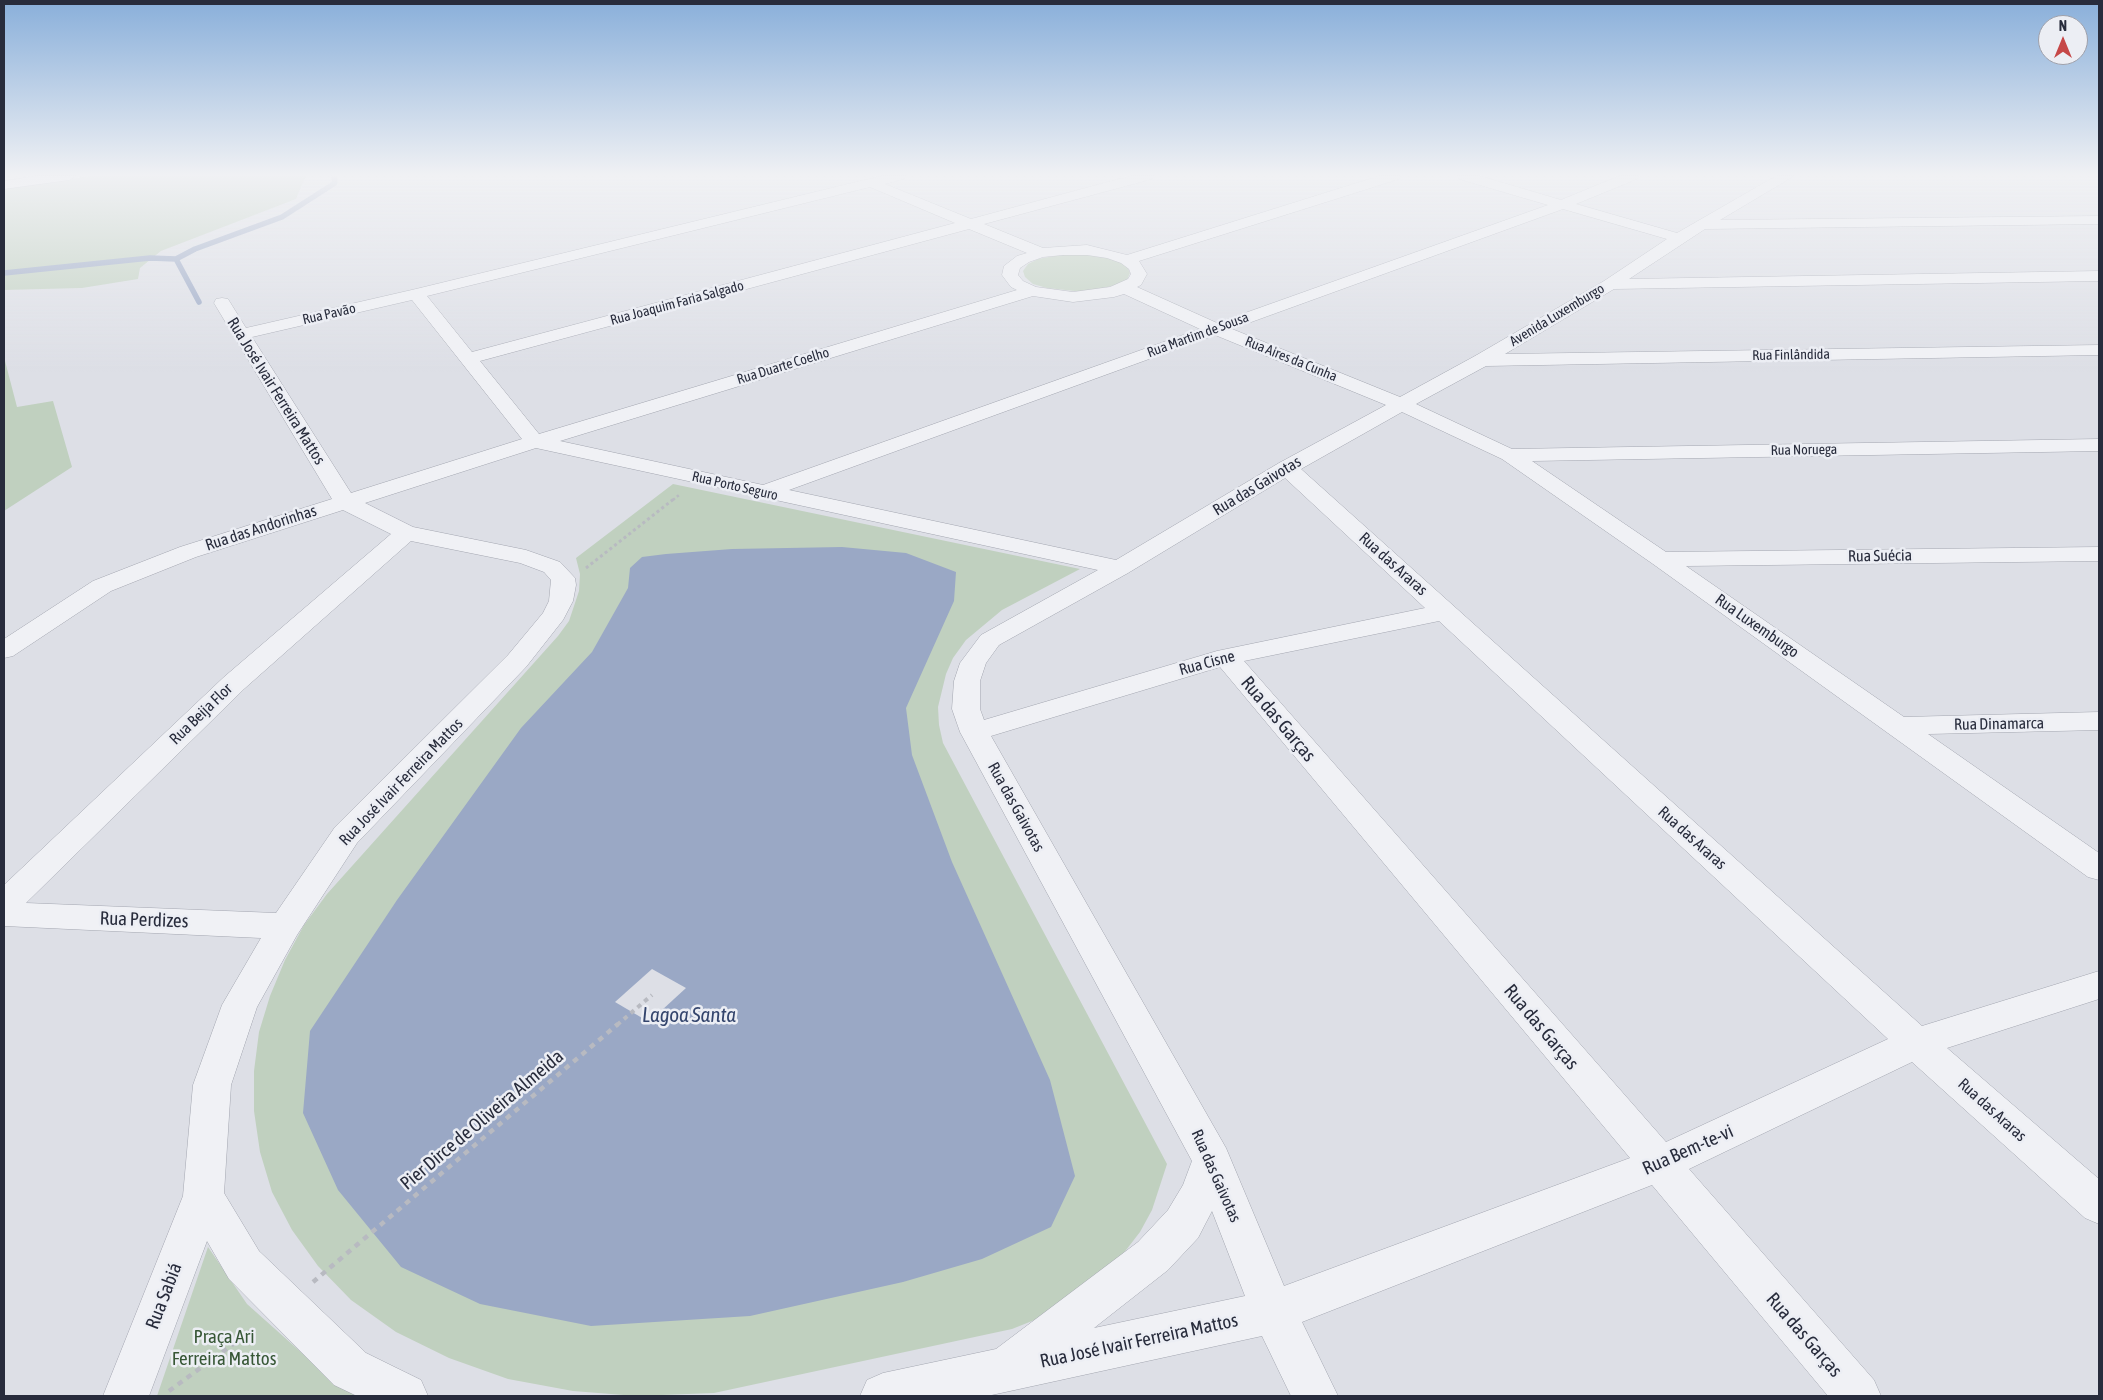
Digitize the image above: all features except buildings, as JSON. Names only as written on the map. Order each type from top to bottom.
[{"type":"street","name":"Rua Pavão","points":[[242,334],[632,241]]},
{"type":"street","name":"Rua Joaquim Faria Salgado","points":[[468,359],[905,241]]},
{"type":"street","points":[[1012,241],[1041,253]]},
{"type":"street","points":[[1127,260],[1186,241]]},
{"type":"street","name":"Rua Martim de Sousa","points":[[763,492],[1459,241]]},
{"type":"street","name":"Avenida Luxemburgo","points":[[1402,405],[1610,284],[1674,241]]},
{"type":"street","points":[[1063,250],[1087,250],[1110,254],[1127,260],[1136,267],[1139,274],[1135,282],[1125,288],[1102,294],[1058,296],[1032,291],[1017,284],[1010,275],[1012,266],[1023,259],[1041,253],[1063,250]]},
{"type":"street","points":[[1610,284],[2099,276]]},
{"type":"street","name":"Rua Aires da Cunha","points":[[1125,288],[1402,405]]},
{"type":"street","name":"Rua Duarte Coelho","points":[[535,442],[1032,291]]},
{"type":"street","points":[[416,294],[535,442]]},
{"type":"street","name":"Rua José Ivair Ferreira Mattos","points":[[222,303],[345,502]]},
{"type":"street","name":"Rua Finlândida","points":[[1482,360],[2099,350]]},
{"type":"street","name":"Rua Luxemburgo","points":[[1402,405],[1509,455],[1900,726],[2099,869]]},
{"type":"street","name":"Rua das Gaivotas","points":[[1315,1396],[1273,1312],[1212,1160],[974,732],[966,709],[967,680],[973,663],[990,640],[1120,568],[1287,468],[1402,405]]},
{"type":"street","name":"Rua Porto Seguro","points":[[535,442],[1120,568]]},
{"type":"street","name":"Rua das Andorinhas","points":[[4,650],[102,586],[188,552],[535,442]]},
{"type":"street","name":"Rua Noruega","points":[[1509,455],[2099,445]]},
{"type":"street","name":"Rua das Araras","points":[[1287,468],[1916,1042],[2099,1205]]},
{"type":"street","points":[[345,502],[406,533],[526,557],[552,567],[562,578],[564,585]]},
{"type":"street","name":"Rua Beija Flor","points":[[4,904],[234,683],[406,533]]},
{"type":"street","name":"Rua Suécia","points":[[1661,559],[2099,554]]},
{"type":"street","name":"Rua José Ivair Ferreira Mattos","points":[[203,1196],[212,1085],[240,1005],[285,926],[346,835],[518,661],[554,615],[561,601],[564,585]]},
{"type":"street","name":"Rua Cisne","points":[[974,732],[1226,657],[1445,612]]},
{"type":"street","name":"Rua das Garças","points":[[1226,657],[1658,1165],[1858,1396]]},
{"type":"street","name":"Rua Dinamarca","points":[[1900,726],[2099,721]]},
{"type":"street","name":"Rua Perdizes","points":[[4,914],[285,926]]},
{"type":"street","name":"Rua Bem-te-vi","points":[[1273,1312],[1658,1165],[1916,1042],[2099,985]]},
{"type":"street","name":"Rua José Ivair Ferreira Mattos","points":[[1005,1370],[1153,1256],[1183,1224],[1201,1192],[1212,1160]]},
{"type":"street","points":[[203,1196],[244,1265],[350,1369],[405,1396]]},
{"type":"street","name":"Rua Sabiá","points":[[126,1396],[203,1196]]},
{"type":"street","name":"Rua José Ivair Ferreira Mattos","points":[[883,1396],[1273,1312]]},
{"type":"path","points":[[564,585],[701,478]]},
{"type":"path","name":"Pier Dirce de Oliveira Almeida","points":[[306,1289],[652,995]]},
{"type":"path","points":[[163,1396],[258,1325]]},
{"type":"green space","points":[[4,241],[186,241],[161,251],[140,268],[138,279],[82,288],[4,290]]},
{"type":"green space","points":[[1070,253],[1104,256],[1127,266],[1130,273],[1127,280],[1117,285],[1084,292],[1047,288],[1033,284],[1025,277],[1023,271],[1028,264],[1038,259]]},
{"type":"green space","points":[[4,357],[17,407],[53,401],[72,467],[4,511]]},
{"type":"green space","name":"Lagoa Santa","points":[[673,484],[1080,569],[1002,610],[966,640],[953,658],[946,674],[938,707],[939,725],[943,743],[1167,1164],[1152,1210],[1140,1232],[1116,1263],[1052,1313],[1012,1329],[714,1393],[636,1396],[573,1391],[508,1379],[449,1358],[396,1332],[351,1300],[318,1266],[292,1230],[272,1192],[260,1152],[254,1111],[254,1071],[259,1032],[270,996],[285,960],[304,925],[327,894],[558,636],[569,621],[579,591],[580,574],[576,558]]},
{"type":"green space","name":"Praça Ari Ferreira Mattos","points":[[208,1247],[247,1304],[340,1387],[359,1396],[157,1396]]},
{"type":"water","name":"Lagoa Santa","points":[[842,547],[906,553],[956,572],[954,601],[906,708],[912,755],[952,862],[1050,1080],[1075,1176],[1051,1227],[982,1259],[903,1282],[750,1316],[591,1326],[480,1304],[401,1267],[338,1190],[303,1113],[310,1031],[397,900],[521,728],[592,652],[628,588],[630,568],[642,557],[732,549]]},
{"type":"pier","points":[[652,969],[686,988],[649,1022],[615,1002]]},
{"type":"waterway","points":[[176,259],[216,241]]},
{"type":"waterway","points":[[4,273],[150,258],[176,259]]},
{"type":"waterway","points":[[176,259],[199,302]]}]
